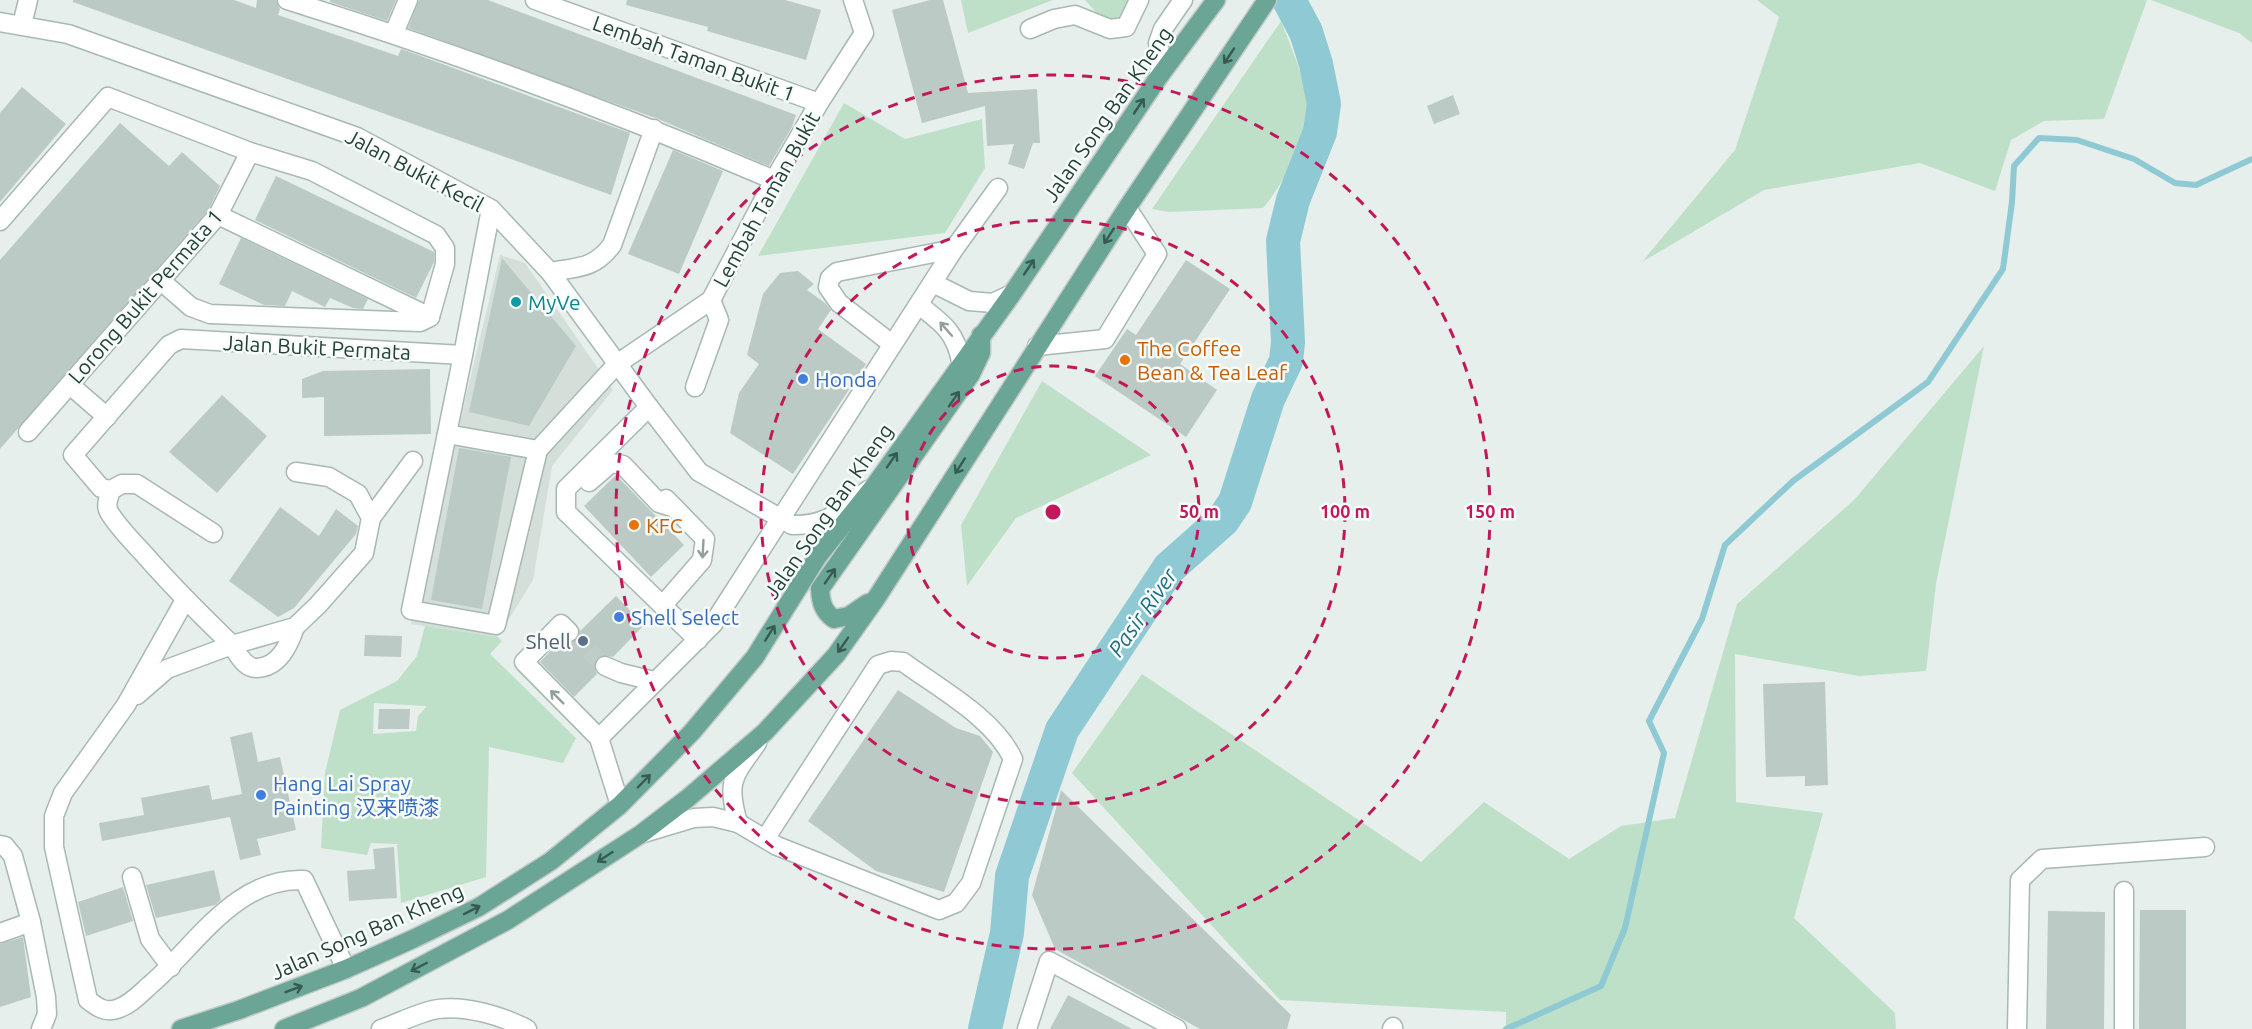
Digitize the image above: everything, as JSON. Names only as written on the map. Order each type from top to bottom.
[{"type":"main road","name":"Jalan Song Ban Kheng","points":[[182,1029],[346,969],[479,907],[551,861],[620,806],[692,732],[755,657],[818,556],[874,485],[1011,294],[1158,78],[1216,0]]},
{"type":"main road","points":[[284,1029],[361,998],[508,920],[641,834],[688,798],[765,732],[836,655],[877,597],[1126,208],[1264,4]]},
{"type":"main road","points":[[877,597],[849,616],[834,619],[826,613],[820,601],[820,589],[971,374],[981,353],[981,335]]},
{"type":"street","points":[[22,25],[28,0]]},
{"type":"street","points":[[287,0],[394,33],[654,129],[774,180]]},
{"type":"street","points":[[394,33],[408,0]]},
{"type":"street","name":"Lembah Taman Bukit 1","points":[[535,0],[819,103]]},
{"type":"street","name":"Lembah Taman Bukit","points":[[538,450],[617,364],[711,300],[774,180],[819,103],[864,33],[853,0]]},
{"type":"street","points":[[1030,28],[1054,19],[1075,15],[1110,30],[1126,27],[1139,0]]},
{"type":"street","points":[[1158,78],[1161,61],[1158,44],[1163,29],[1183,0]]},
{"type":"street","name":"Jalan Bukit Kecil","points":[[0,22],[68,34],[357,137],[490,209],[550,272],[699,472],[781,520],[792,525],[809,525],[825,521],[874,485]]},
{"type":"street","points":[[0,221],[108,97],[250,152],[312,171],[436,235],[445,248],[445,264],[430,316],[420,322],[210,314],[191,307],[160,280]]},
{"type":"street","points":[[550,272],[587,265],[601,259],[612,244],[654,129]]},
{"type":"street","name":"Lorong Bukit Permata 1","points":[[28,432],[218,215],[250,152]]},
{"type":"street","points":[[598,738],[713,624],[954,249],[998,188]]},
{"type":"street","points":[[1037,346],[1105,339],[1157,254],[1126,208]]},
{"type":"street","points":[[447,434],[538,450],[496,625],[411,610],[490,209]]},
{"type":"street","points":[[218,215],[430,316]]},
{"type":"street","points":[[892,344],[839,303],[828,287],[830,278],[837,272],[954,249]]},
{"type":"street","points":[[933,283],[969,301],[993,303],[1011,294]]},
{"type":"street","points":[[695,387],[719,320],[711,300]]},
{"type":"street","points":[[919,305],[944,325],[958,343],[961,361]]},
{"type":"street","name":"Jalan Bukit Permata","points":[[111,490],[101,488],[73,455],[169,345],[181,339],[463,355]]},
{"type":"street","points":[[70,384],[106,417]]},
{"type":"street","points":[[649,407],[566,489],[566,512],[698,640]]},
{"type":"street","points":[[613,442],[705,539],[702,560],[663,605]]},
{"type":"street","points":[[126,705],[167,669],[232,645],[295,627],[318,605],[364,553],[371,518],[413,461]]},
{"type":"street","points":[[663,605],[617,549],[578,509],[576,501],[578,492],[610,463],[622,465],[659,503],[675,508]]},
{"type":"street","points":[[296,472],[329,477],[358,494],[371,518]]},
{"type":"street","points":[[213,533],[137,484],[122,484],[111,490],[107,501],[108,510],[124,532],[185,600],[232,645],[246,664],[256,668],[273,663],[289,646],[295,627]]},
{"type":"street","points":[[185,600],[126,705],[63,793],[54,816],[54,847],[88,1000],[101,1010],[115,1010],[130,1002],[171,967],[211,922],[231,906],[264,886],[289,880],[304,880],[346,969]]},
{"type":"street","points":[[569,632],[561,624],[524,662],[598,738],[620,806]]},
{"type":"street","points":[[641,834],[694,818],[713,817],[738,823],[765,839],[777,846],[939,910],[956,903],[971,883],[1013,759],[1006,744],[990,725],[903,662],[891,661],[878,665],[765,839]]},
{"type":"street","points":[[604,666],[621,673],[654,681]]},
{"type":"street","points":[[738,823],[731,799],[734,777],[765,732]]},
{"type":"street","points":[[0,845],[5,846],[13,855],[46,997],[47,1014],[38,1028]]},
{"type":"street","points":[[2017,1029],[2020,880],[2042,859],[2205,847]]},
{"type":"street","points":[[132,877],[150,939],[171,967]]},
{"type":"street","points":[[2124,891],[2124,1029]]},
{"type":"street","points":[[0,933],[30,922]]},
{"type":"street","points":[[1027,1029],[1049,961],[1177,1029]]},
{"type":"street","points":[[381,1029],[437,1009],[462,1008],[514,1022],[527,1029]]},
{"type":"shaded area","points":[[500,255],[525,263],[613,390],[552,466],[533,580],[498,637],[411,624]]},
{"type":"green space","points":[[961,0],[1053,0],[968,33]]},
{"type":"green space","points":[[1085,0],[1132,0],[1121,19],[1104,21]]},
{"type":"green space","points":[[1757,0],[2147,0],[2104,119],[2044,121],[2011,140],[1995,191],[1920,163],[1764,190],[1642,262],[1735,150],[1779,17]]},
{"type":"green space","points":[[2151,0],[2252,0],[2252,43],[2239,33]]},
{"type":"green space","points":[[1281,21],[1302,78],[1309,114],[1299,149],[1269,200],[1263,208],[1169,212],[1152,209]]},
{"type":"green space","points":[[844,103],[905,139],[982,119],[985,168],[945,233],[758,256]]},
{"type":"green space","points":[[1984,346],[1936,584],[1926,671],[1859,676],[1735,654],[1736,802],[1823,813],[1794,918],[1895,1013],[1896,1029],[1506,1029],[1506,1012],[1280,1000],[1072,773],[1142,674],[1421,862],[1484,802],[1569,859],[1621,826],[1675,818],[1737,604],[1855,499]]},
{"type":"green space","points":[[1042,381],[1151,455],[1016,518],[967,586],[961,525]]},
{"type":"green space","points":[[425,626],[498,637],[502,641],[490,654],[576,738],[563,763],[489,747],[486,877],[401,903],[397,844],[371,843],[367,855],[321,848],[325,773],[340,710],[397,681],[417,656]],"holes":[[[374,703],[426,706],[418,716],[416,731],[373,734]]]},
{"type":"building","points":[[73,0],[234,0],[256,8],[257,0],[276,0],[280,9],[278,15],[398,56],[401,49],[407,51],[630,133],[611,195],[73,2]]},
{"type":"building","points":[[330,0],[396,0],[387,21],[330,2]]},
{"type":"building","points":[[419,0],[488,0],[796,115],[792,127],[769,166],[658,119],[408,28]]},
{"type":"building","points":[[627,0],[785,0],[821,10],[806,60],[707,31],[708,27],[626,5]]},
{"type":"building","points":[[930,0],[943,0],[968,93],[1037,89],[1040,143],[1033,143],[1024,169],[1008,164],[1014,144],[987,146],[985,106],[922,123],[892,10]]},
{"type":"building","points":[[22,87],[66,124],[0,202],[0,113]]},
{"type":"building","points":[[1453,95],[1460,114],[1434,124],[1427,106]]},
{"type":"building","points":[[120,123],[169,166],[182,152],[220,186],[209,209],[0,449],[0,260]]},
{"type":"building","points":[[673,150],[723,171],[679,274],[628,254]]},
{"type":"building","points":[[276,176],[434,252],[434,262],[416,298],[255,220]]},
{"type":"building","points":[[241,238],[368,299],[363,309],[353,308],[330,298],[325,307],[292,291],[285,306],[264,305],[219,284]]},
{"type":"building","name":"MyVe","points":[[502,258],[576,346],[529,426],[469,412]]},
{"type":"building","points":[[1186,260],[1230,289],[1180,364],[1217,390],[1186,437],[1095,376],[1127,329],[1136,335]]},
{"type":"building","name":"Honda","points":[[798,271],[814,284],[807,290],[831,310],[818,329],[866,364],[793,474],[730,433],[739,393],[759,364],[747,355],[763,294],[780,273]]},
{"type":"building","points":[[430,369],[431,434],[324,436],[324,397],[302,398],[302,379],[323,371]]},
{"type":"building","points":[[222,395],[267,436],[217,493],[169,452]]},
{"type":"building","points":[[459,448],[511,457],[482,609],[431,600]]},
{"type":"building","name":"KFC","points":[[616,475],[684,545],[651,577],[584,506]]},
{"type":"building","points":[[280,507],[319,536],[336,509],[358,526],[356,534],[294,608],[278,617],[229,581]]},
{"type":"building","points":[[616,596],[644,625],[613,657],[604,655],[598,657],[594,667],[597,674],[574,697],[540,662],[561,640],[567,643],[576,640],[580,631]]},
{"type":"building","points":[[365,635],[402,636],[401,657],[364,656]]},
{"type":"building","points":[[1825,682],[1828,785],[1805,786],[1805,776],[1766,777],[1763,684]]},
{"type":"building","points":[[898,690],[956,728],[980,736],[993,752],[944,892],[876,871],[808,821]]},
{"type":"building","points":[[379,709],[410,709],[409,729],[378,729]]},
{"type":"building","points":[[252,732],[258,762],[280,757],[296,830],[257,839],[261,855],[240,860],[230,817],[102,841],[99,823],[144,815],[141,798],[209,785],[212,800],[242,794],[230,737]]},
{"type":"building","points":[[1061,790],[1291,1015],[1287,1029],[1200,1029],[1055,949],[1032,895]]},
{"type":"building","points":[[394,847],[397,898],[349,901],[347,871],[375,869],[373,849]]},
{"type":"building","points":[[214,870],[221,900],[215,905],[156,918],[146,885]]},
{"type":"building","points":[[123,887],[133,921],[86,936],[78,902]]},
{"type":"building","points":[[2140,910],[2186,910],[2186,1029],[2139,1029]]},
{"type":"building","points":[[2048,911],[2105,912],[2104,1029],[2046,1029]]},
{"type":"building","points":[[23,937],[31,997],[0,1007],[0,944]]},
{"type":"building","points":[[1068,995],[1132,1029],[1050,1029]]},
{"type":"waterway","name":"Pasir River","points":[[985,1029],[1007,933],[1012,876],[1062,730],[1169,568],[1223,520],[1235,502],[1268,399],[1286,361],[1288,342],[1283,241],[1293,200],[1320,132],[1324,104],[1316,64],[1306,32],[1289,0]]},
{"type":"waterway","points":[[1506,1029],[1601,986],[1625,928],[1664,753],[1649,721],[1702,619],[1725,545],[1793,481],[1928,382],[2003,269],[2012,202],[2014,166],[2039,138],[2077,140],[2134,159],[2175,183],[2196,185],[2252,159]]},
{"type":"tunnel","points":[[569,632],[605,666]]},
{"type":"place","name":"MyVe","points":[[516,302]]},
{"type":"place","name":"The Coffee Bean & Tea Leaf","points":[[1125,360]]},
{"type":"place","name":"Honda","points":[[803,379]]},
{"type":"place","name":"KFC","points":[[634,525]]},
{"type":"place","name":"Shell Select","points":[[619,617]]},
{"type":"place","name":"Shell","points":[[583,641]]},
{"type":"place","name":"Hang Lai Spray Painting 汉来喷漆","points":[[261,795]]}]
